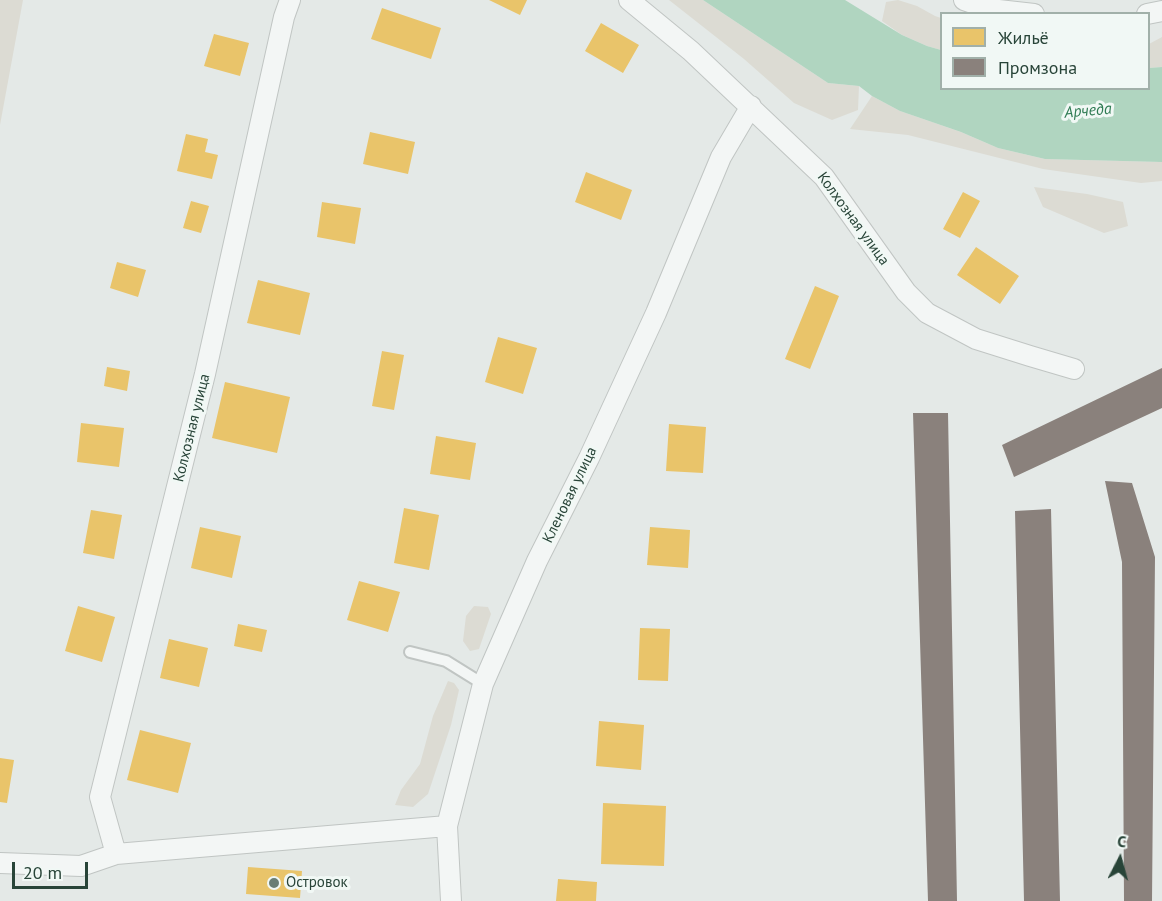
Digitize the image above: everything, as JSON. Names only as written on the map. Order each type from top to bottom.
[{"type":"street","name":"Колхозная улица","points":[[116,854],[100,797],[205,374],[284,16],[290,0]]},
{"type":"street","name":"Колхозная улица","points":[[628,0],[692,51],[824,177],[906,292],[927,313],[976,339],[1074,369]]},
{"type":"street","points":[[964,0],[990,9],[1016,12]]},
{"type":"street","name":"Кленовая улица","points":[[451,901],[447,826],[483,684],[537,561],[589,458],[656,313],[721,157],[751,106]]},
{"type":"street","points":[[0,863],[81,866],[116,854],[447,826]]},
{"type":"lane","points":[[410,652],[446,661],[483,684]]},
{"type":"shaded area","points":[[0,0],[23,0],[0,125]]},
{"type":"shaded area","points":[[669,0],[703,0],[828,83],[859,86],[858,110],[832,120],[794,103],[744,59]]},
{"type":"shaded area","points":[[898,0],[917,6],[940,18],[940,50],[902,35],[882,21],[886,2]]},
{"type":"shaded area","points":[[1162,37],[1162,67],[1150,68],[1150,43]]},
{"type":"shaded area","points":[[872,96],[900,111],[961,132],[998,148],[1045,159],[1162,162],[1162,181],[1141,183],[1043,169],[908,135],[850,129]]},
{"type":"shaded area","points":[[1034,187],[1087,194],[1123,202],[1128,226],[1104,233],[1043,207]]},
{"type":"shaded area","points":[[474,606],[488,607],[491,614],[479,649],[470,651],[463,641],[466,616]]},
{"type":"shaded area","points":[[448,681],[454,683],[459,690],[451,725],[428,794],[413,807],[395,805],[401,790],[420,764],[433,716]]},
{"type":"water","name":"Арчеда","points":[[703,0],[845,0],[902,35],[940,50],[940,90],[1150,90],[1150,68],[1162,67],[1162,162],[1045,159],[998,148],[961,132],[900,111],[859,86],[828,83]]},
{"type":"building: Жильё","points":[[489,0],[527,0],[520,15]]},
{"type":"building: Жильё","points":[[382,8],[441,28],[431,59],[371,39]]},
{"type":"building: Жильё","points":[[601,23],[639,45],[623,73],[585,51]]},
{"type":"building: Жильё","points":[[214,34],[249,43],[240,76],[204,66]]},
{"type":"building: Жильё","points":[[370,132],[415,142],[408,174],[363,164]]},
{"type":"building: Жильё","points":[[186,134],[208,139],[205,152],[218,155],[212,179],[177,171]]},
{"type":"building: Жильё","points":[[586,172],[632,190],[621,220],[575,202]]},
{"type":"building: Жильё","points":[[963,192],[980,201],[960,238],[943,229]]},
{"type":"building: Жильё","points":[[191,201],[209,206],[201,233],[183,228]]},
{"type":"building: Жильё","points":[[322,202],[361,208],[355,244],[317,237]]},
{"type":"building: Жильё","points":[[976,247],[1019,276],[1000,304],[957,275]]},
{"type":"building: Жильё","points":[[117,262],[146,270],[138,297],[110,288]]},
{"type":"building: Жильё","points":[[258,280],[310,293],[300,335],[247,323]]},
{"type":"building: Жильё","points":[[815,286],[839,296],[810,369],[785,359]]},
{"type":"building: Жильё","points":[[498,337],[537,348],[523,394],[485,382]]},
{"type":"building: Жильё","points":[[382,351],[404,355],[394,410],[372,406]]},
{"type":"building: Жильё","points":[[107,367],[130,371],[127,391],[104,386]]},
{"type":"building: Жильё","points":[[225,382],[290,397],[277,453],[212,438]]},
{"type":"building: Жильё","points":[[81,423],[124,428],[119,467],[77,462]]},
{"type":"building: Жильё","points":[[669,424],[706,427],[703,473],[666,471]]},
{"type":"building: Жильё","points":[[436,436],[476,443],[470,480],[430,474]]},
{"type":"building: Жильё","points":[[404,508],[439,515],[429,570],[394,563]]},
{"type":"building: Жильё","points":[[91,510],[122,515],[114,559],[83,553]]},
{"type":"building: Жильё","points":[[200,527],[241,536],[232,578],[191,568]]},
{"type":"building: Жильё","points":[[650,527],[690,530],[688,568],[647,565]]},
{"type":"building: Жильё","points":[[359,581],[400,592],[388,632],[347,620]]},
{"type":"building: Жильё","points":[[78,606],[115,617],[102,662],[65,651]]},
{"type":"building: Жильё","points":[[238,624],[267,630],[262,652],[234,646]]},
{"type":"building: Жильё","points":[[640,628],[670,629],[668,681],[638,680]]},
{"type":"building: Жильё","points":[[169,639],[208,648],[199,687],[160,678]]},
{"type":"building: Жильё","points":[[599,721],[644,725],[641,770],[596,766]]},
{"type":"building: Жильё","points":[[140,730],[191,743],[178,793],[127,780]]},
{"type":"building: Жильё","points":[[0,758],[14,760],[7,803],[0,802]]},
{"type":"building: Жильё","points":[[603,803],[666,806],[664,866],[601,864]]},
{"type":"building: Жильё","name":"Островок","points":[[248,867],[302,871],[300,898],[246,894]]},
{"type":"building: Жильё","points":[[558,879],[597,882],[596,901],[556,901]]},
{"type":"building: Промзона","points":[[1162,368],[1162,408],[1014,477],[1002,445]]},
{"type":"building: Промзона","points":[[913,413],[948,413],[957,901],[928,901]]},
{"type":"building: Промзона","points":[[1105,481],[1132,483],[1155,557],[1152,901],[1124,901],[1122,562]]},
{"type":"building: Промзона","points":[[1051,509],[1060,901],[1024,901],[1015,511]]},
{"type":"place","name":"Островок","points":[[274,883]]}]
